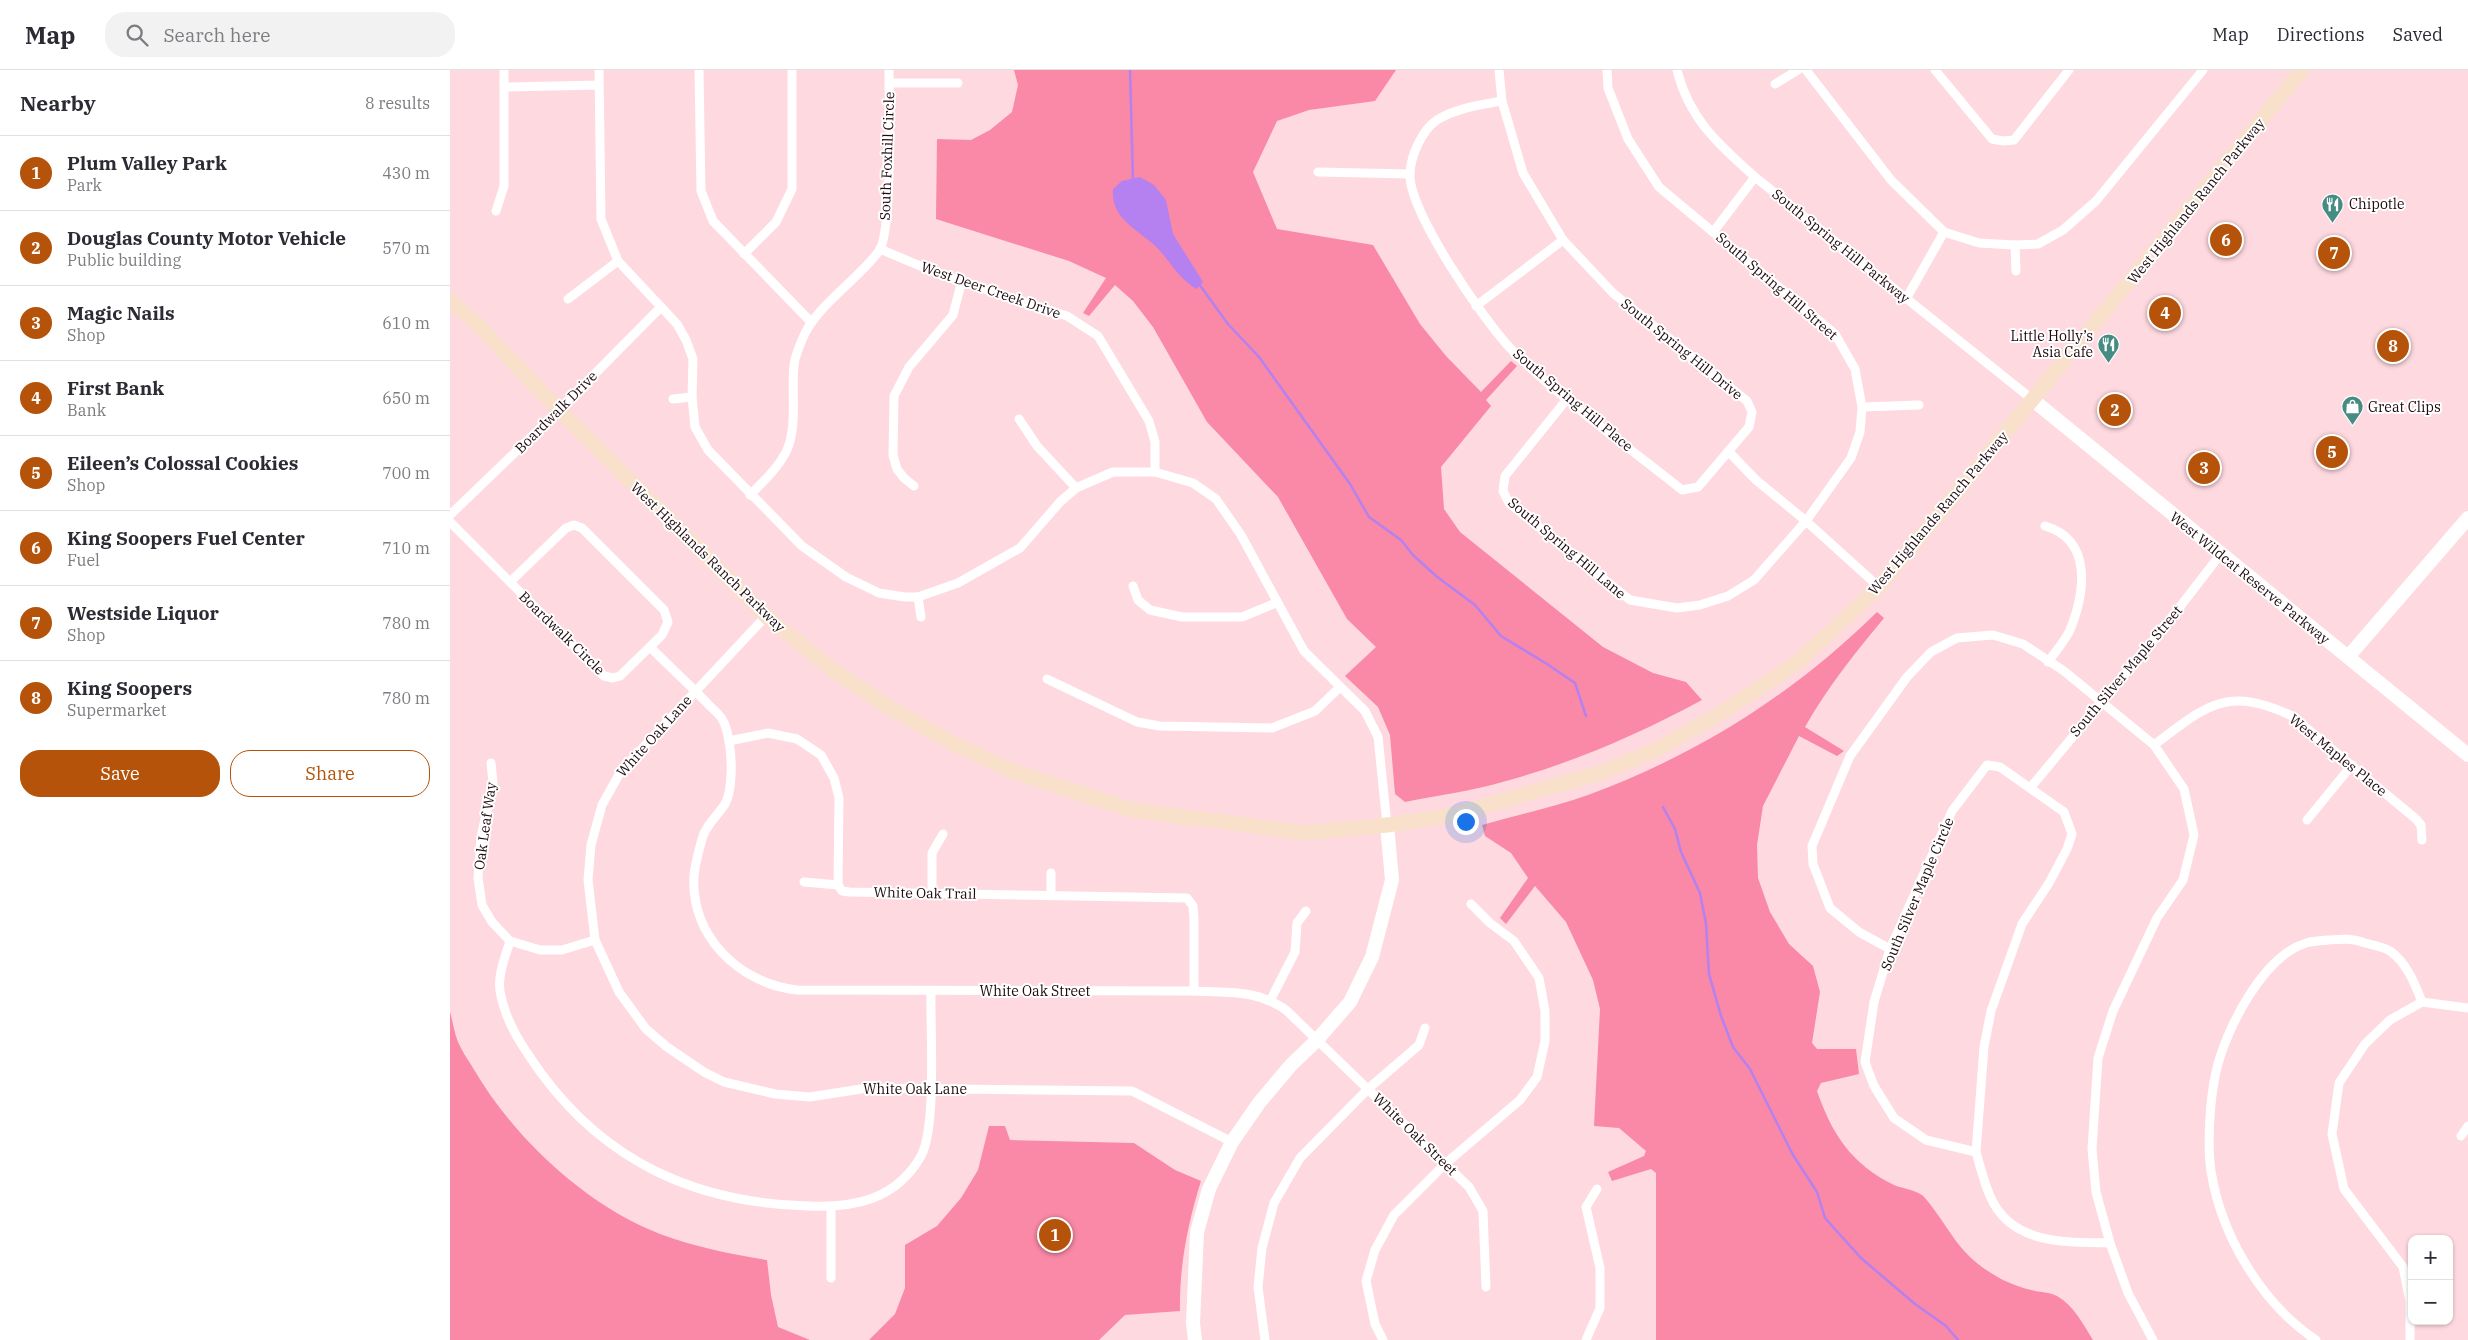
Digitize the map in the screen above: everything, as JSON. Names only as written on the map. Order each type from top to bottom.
[{"type":"main road","name":"West Highlands Ranch Parkway","points":[[450,301],[478,324],[559,410],[766,616],[834,670],[895,711],[956,745],[1015,772],[1132,810],[1307,833],[1387,825],[1452,815],[1600,773],[1654,751],[1718,715],[1798,662],[1879,587],[2302,70]]},
{"type":"street","points":[[496,211],[504,186],[504,70]]},
{"type":"street","points":[[599,70],[601,219],[618,262],[676,324],[688,346],[693,359],[692,397],[695,427],[708,450],[802,546],[846,576],[879,593],[918,597],[958,583],[1020,548],[1060,502],[1076,488],[1113,472],[1155,472],[1193,483],[1216,499],[1241,535],[1276,603],[1304,651],[1365,711],[1378,737],[1392,880],[1372,957],[1350,1002],[1318,1040],[1291,1065],[1259,1103],[1232,1142],[1209,1189],[1197,1232],[1193,1323],[1195,1340]]},
{"type":"street","points":[[698,70],[701,191],[713,220],[811,322]]},
{"type":"street","points":[[744,254],[776,222],[792,189],[792,70]]},
{"type":"street","name":"South Foxhill Circle","points":[[750,495],[774,471],[787,450],[792,427],[794,363],[802,339],[811,322],[864,270],[880,249],[888,214],[889,70]]},
{"type":"street","name":"South Spring Hill Drive","points":[[1499,70],[1502,101],[1523,173],[1563,240],[1614,293],[1747,401],[1752,412],[1749,427],[1728,451]]},
{"type":"street","name":"South Spring Hill Street","points":[[1606,70],[1608,88],[1628,139],[1659,187],[1835,334],[1855,369],[1862,408],[1860,432],[1852,458],[1806,521]]},
{"type":"street","name":"South Spring Hill Parkway","points":[[1677,70],[1681,85],[1694,113],[1718,144],[1755,177],[2033,400]]},
{"type":"street","points":[[1775,84],[1798,70]]},
{"type":"street","points":[[1806,70],[1891,180],[1944,232],[1979,243],[2015,245],[2038,244],[2063,230],[2096,201],[2203,70]]},
{"type":"street","points":[[1935,70],[1992,139],[2003,142],[2014,140],[2069,70]]},
{"type":"street","points":[[889,83],[958,83]]},
{"type":"street","points":[[504,88],[599,85]]},
{"type":"street","name":"South Spring Hill Place","points":[[1502,101],[1461,109],[1436,121],[1417,145],[1410,174],[1414,193],[1444,258],[1476,306],[1512,350],[1567,398],[1682,490],[1698,487],[1728,451]]},
{"type":"street","points":[[1318,172],[1410,174]]},
{"type":"street","points":[[1714,231],[1755,177]]},
{"type":"street","points":[[1906,299],[1944,232]]},
{"type":"street","points":[[1476,306],[1563,240]]},
{"type":"street","points":[[2015,245],[2016,271]]},
{"type":"street","name":"West Deer Creek Drive","points":[[880,249],[944,276],[962,280],[1067,316],[1098,336],[1150,421],[1155,442],[1155,472]]},
{"type":"street","points":[[568,299],[618,262]]},
{"type":"street","points":[[914,486],[897,470],[892,455],[894,396],[909,367],[953,315],[962,280]]},
{"type":"street","name":"Boardwalk Drive","points":[[450,515],[559,410],[661,307]]},
{"type":"street","points":[[673,400],[692,397]]},
{"type":"street","name":"South Spring Hill Lane","points":[[1567,398],[1505,476],[1503,491],[1509,503],[1630,600],[1677,608],[1700,605],[1728,596],[1754,580],[1806,521]]},
{"type":"street","name":"West Wildcat Reserve Parkway","points":[[2033,400],[2220,555],[2468,755]]},
{"type":"street","points":[[1862,408],[1919,405]]},
{"type":"street","points":[[1019,419],[1037,446],[1076,488]]},
{"type":"street","points":[[1728,451],[1756,480],[1806,521],[1879,587]]},
{"type":"street","points":[[2348,657],[2468,518]]},
{"type":"street","name":"Boardwalk Circle","points":[[450,522],[510,582],[604,676],[613,678],[620,676],[662,635],[668,622],[664,610],[582,528],[574,525],[566,528],[510,582]]},
{"type":"street","points":[[2045,526],[2055,529],[2069,538],[2081,562],[2081,596],[2069,632],[2048,662]]},
{"type":"street","name":"South Silver Maple Street","points":[[2031,787],[2165,626],[2220,555]]},
{"type":"street","points":[[1133,586],[1138,600],[1150,610],[1182,617],[1242,616],[1276,603]]},
{"type":"street","points":[[918,597],[921,617]]},
{"type":"street","name":"White Oak Lane","points":[[766,616],[621,771],[602,805],[591,845],[588,880],[595,940],[619,992],[646,1029],[686,1061],[724,1082],[756,1091],[793,1096],[828,1095],[868,1088],[1132,1091],[1232,1142]]},
{"type":"street","points":[[1890,949],[1859,932],[1830,908],[1814,864],[1812,846],[1850,756],[1906,677],[1931,652],[1957,638],[1993,635],[2023,644],[2064,671],[2154,745],[2184,790],[2194,835],[2183,880],[2157,918],[2133,965],[2113,1011],[2098,1058],[2092,1149],[2096,1192],[2110,1243],[2128,1292],[2153,1340]]},
{"type":"street","name":"White Oak Street","points":[[650,647],[722,719],[729,741],[732,772],[726,802],[702,836],[694,875],[698,910],[716,946],[725,958],[753,978],[786,989],[1194,991],[1248,993],[1271,999],[1286,1010],[1318,1040],[1469,1187],[1483,1211],[1486,1287]]},
{"type":"street","points":[[1047,679],[1137,722],[1160,726],[1272,728],[1315,711],[1340,687]]},
{"type":"street","name":"West Maples Place","points":[[2154,745],[2201,709],[2225,702],[2250,701],[2292,716],[2416,819],[2421,826],[2422,840]]},
{"type":"street","points":[[729,741],[768,733],[797,739],[821,755],[834,778],[839,798],[838,885]]},
{"type":"street","name":"Oak Leaf Way","points":[[491,763],[493,783],[480,837],[478,878],[482,905],[492,922],[510,941],[540,950],[562,950],[595,940]]},
{"type":"street","name":"South Silver Maple Circle","points":[[1976,1152],[1926,1140],[1894,1118],[1874,1086],[1865,1062],[1874,1002],[1890,949],[1952,811],[1987,765],[2000,767],[2064,812],[2072,834],[2049,884],[2022,924],[1991,1011],[1984,1047],[1976,1152],[1990,1197],[2007,1221],[2032,1236],[2057,1242],[2110,1243]]},
{"type":"street","points":[[2308,820],[2352,765]]},
{"type":"street","points":[[932,894],[932,853],[943,834]]},
{"type":"street","points":[[1050,895],[1051,873]]},
{"type":"street","name":"White Oak Trail","points":[[804,882],[838,885],[842,891],[849,892],[1187,898],[1193,906],[1194,991]]},
{"type":"street","points":[[1383,1340],[1374,1324],[1366,1281],[1374,1250],[1394,1215],[1445,1164],[1520,1100],[1537,1077],[1545,1041],[1545,1011],[1539,978],[1514,941],[1490,923],[1471,904]]},
{"type":"street","points":[[1271,999],[1294,952],[1297,923],[1306,911]]},
{"type":"street","points":[[2316,1340],[2300,1330],[2270,1298],[2240,1255],[2221,1214],[2211,1169],[2211,1113],[2216,1072],[2232,1027],[2249,994],[2274,963],[2305,943],[2352,938],[2390,951],[2413,978],[2422,1002]]},
{"type":"street","points":[[510,941],[500,972],[500,995],[514,1031],[548,1082],[593,1129],[635,1160],[699,1190],[751,1202],[831,1207],[852,1205],[872,1200],[904,1179],[922,1155],[929,1136],[931,991]]},
{"type":"street","points":[[2410,1340],[2410,1302],[2403,1267],[2344,1189],[2332,1134],[2338,1083],[2365,1044],[2390,1020],[2422,1002],[2468,1008]]},
{"type":"street","points":[[1265,1340],[1258,1287],[1262,1248],[1274,1203],[1300,1158],[1368,1089],[1418,1044],[1424,1028]]},
{"type":"street","points":[[2461,1136],[2468,1126]]},
{"type":"street","points":[[1586,1340],[1600,1308],[1600,1268],[1586,1207],[1597,1189]]},
{"type":"street","points":[[831,1207],[831,1278]]},
{"type":"shaded area","points":[[1014,70],[1396,70],[1375,101],[1309,110],[1277,121],[1253,172],[1277,229],[1373,245],[1420,324],[1446,356],[1481,392],[1511,361],[1517,366],[1486,400],[1491,406],[1441,467],[1444,509],[1460,532],[1603,647],[1653,673],[1686,682],[1702,700],[1606,746],[1532,773],[1481,788],[1405,802],[1395,794],[1390,735],[1378,707],[1345,676],[1376,647],[1347,619],[1278,497],[1207,422],[1153,327],[1133,301],[1115,285],[1089,316],[1083,313],[1106,278],[1069,261],[936,219],[937,139],[971,140],[990,130],[1012,112],[1018,85]]},
{"type":"shaded area","points":[[1140,177],[1154,185],[1166,200],[1173,234],[1203,282],[1196,289],[1181,277],[1161,252],[1130,225],[1117,210],[1113,189],[1122,181]]},
{"type":"shaded area","points":[[1877,612],[1884,618],[1842,671],[1805,727],[1844,751],[1837,756],[1799,736],[1763,806],[1757,845],[1758,878],[1770,912],[1789,944],[1813,966],[1820,992],[1812,1043],[1817,1049],[1856,1049],[1859,1074],[1821,1083],[1817,1091],[1829,1121],[1837,1134],[1845,1146],[1866,1168],[1894,1185],[1922,1195],[1963,1250],[1972,1259],[2000,1279],[2030,1290],[2052,1294],[2063,1300],[2078,1316],[2093,1340],[1656,1340],[1656,1173],[1651,1169],[1612,1181],[1608,1172],[1644,1156],[1646,1151],[1619,1128],[1594,1126],[1600,1009],[1593,980],[1566,922],[1535,886],[1506,924],[1500,918],[1528,878],[1511,853],[1485,836],[1482,825],[1588,795],[1668,761],[1706,741],[1743,719],[1813,669]]},
{"type":"shaded area","points":[[450,1012],[455,1034],[460,1045],[489,1094],[530,1143],[553,1166],[605,1206],[660,1234],[713,1250],[767,1260],[771,1295],[778,1327],[810,1340],[450,1340]]},
{"type":"shaded area","points":[[989,1126],[1005,1126],[1010,1140],[1134,1143],[1175,1170],[1201,1181],[1185,1245],[1180,1311],[1125,1315],[1099,1340],[869,1340],[895,1314],[905,1288],[905,1245],[937,1226],[961,1198],[978,1170]]},
{"type":"waterway","points":[[1130,70],[1133,182]]},
{"type":"waterway","points":[[1199,284],[1228,324],[1259,357],[1350,484],[1369,517],[1401,540],[1413,555],[1436,576],[1475,605],[1501,636],[1575,683],[1586,716]]},
{"type":"waterway","points":[[1663,807],[1675,829],[1681,852],[1700,893],[1706,924],[1709,974],[1721,1016],[1733,1047],[1750,1069],[1793,1155],[1817,1192],[1825,1218],[1861,1258],[1915,1304],[1946,1326],[1958,1340]]},
{"type":"place","name":"Chipotle","points":[[2333,223]]},
{"type":"place","name":"King Soopers Fuel Center","points":[[2226,240]]},
{"type":"place","name":"Westside Liquor","points":[[2334,253]]},
{"type":"place","name":"First Bank","points":[[2165,313]]},
{"type":"place","name":"King Soopers","points":[[2393,346]]},
{"type":"place","name":"Little Holly’s Asia Cafe","points":[[2109,363]]},
{"type":"place","name":"Douglas County Motor Vehicle","points":[[2115,410]]},
{"type":"place","name":"Great Clips","points":[[2352,426]]},
{"type":"place","name":"Eileen’s Colossal Cookies","points":[[2332,452]]},
{"type":"place","name":"Magic Nails","points":[[2204,468]]},
{"type":"place","name":"Plum Valley Park","points":[[1055,1235]]}]
